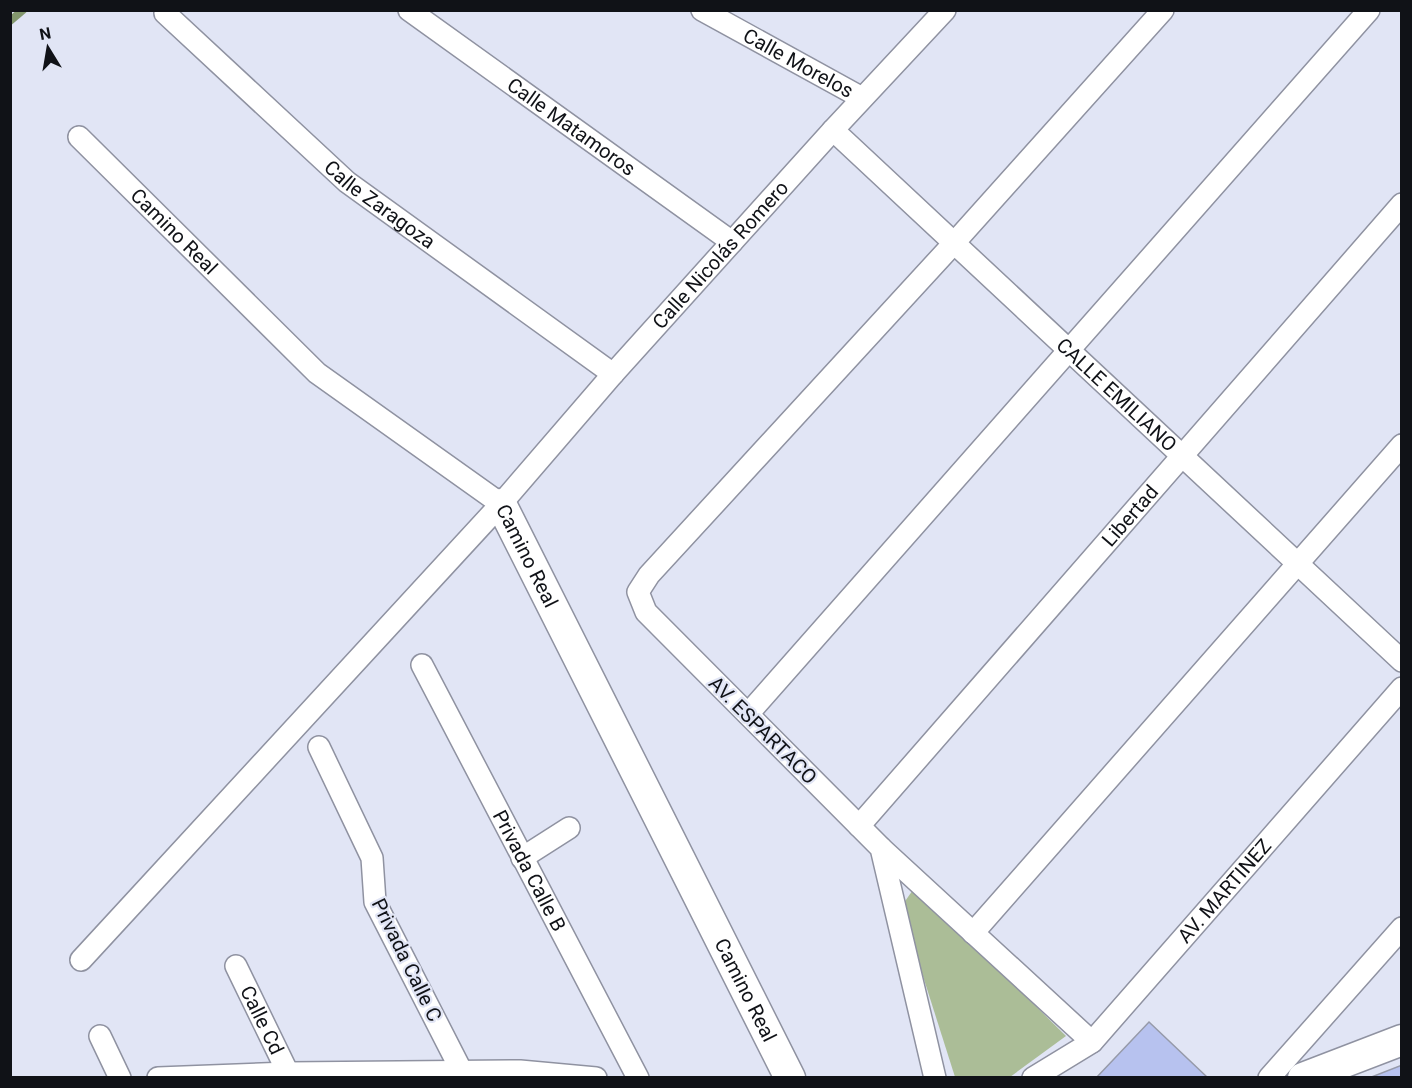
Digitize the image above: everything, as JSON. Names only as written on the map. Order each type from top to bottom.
[{"type":"street","name":"Calle Matamoros","points":[[409,10],[732,242]]},
{"type":"street","name":"Calle Morelos","points":[[702,10],[862,98]]},
{"type":"street","name":"Calle Nicolás Romero","points":[[81,960],[501,504],[732,242],[945,10]]},
{"type":"street","points":[[954,243],[1163,10]]},
{"type":"street","points":[[748,714],[1369,10]]},
{"type":"street","name":"Calle Zaragoza","points":[[165,13],[347,182],[614,374]]},
{"type":"street","name":"CALLE EMILIANO","points":[[833,130],[1401,661]]},
{"type":"street","name":"Camino Real","points":[[79,137],[317,373],[501,504],[790,1077]]},
{"type":"street","name":"Libertad","points":[[859,826],[1401,204]]},
{"type":"street","name":"AV. ESPARTACO","points":[[954,243],[649,575],[638,592],[646,612],[881,848],[1092,1042]]},
{"type":"street","points":[[973,933],[1401,445]]},
{"type":"street","name":"Privada Calle B","points":[[422,665],[638,1077]]},
{"type":"street","name":"AV. MARTINEZ","points":[[1033,1077],[1092,1042],[1401,688]]},
{"type":"street","name":"Privada Calle C","points":[[319,747],[372,858],[375,902],[462,1072]]},
{"type":"street","points":[[522,858],[570,828]]},
{"type":"street","points":[[881,848],[935,1077]]},
{"type":"street","points":[[1269,1077],[1401,928]]},
{"type":"street","name":"Calle Cd","points":[[236,966],[288,1073]]},
{"type":"street","points":[[100,1036],[120,1077]]},
{"type":"street","points":[[1303,1077],[1401,1040]]},
{"type":"street","points":[[158,1077],[288,1073],[462,1072],[596,1077]]},
{"type":"green space","points":[[915,887],[1066,1036],[1010,1077],[955,1077],[901,907]]},
{"type":"building","points":[[1149,1022],[1208,1078],[1096,1078]]},
{"type":"building","points":[[1402,1065],[1402,1078],[1369,1078]]},
{"type":"waterway","points":[[10,21],[23,10]]}]
